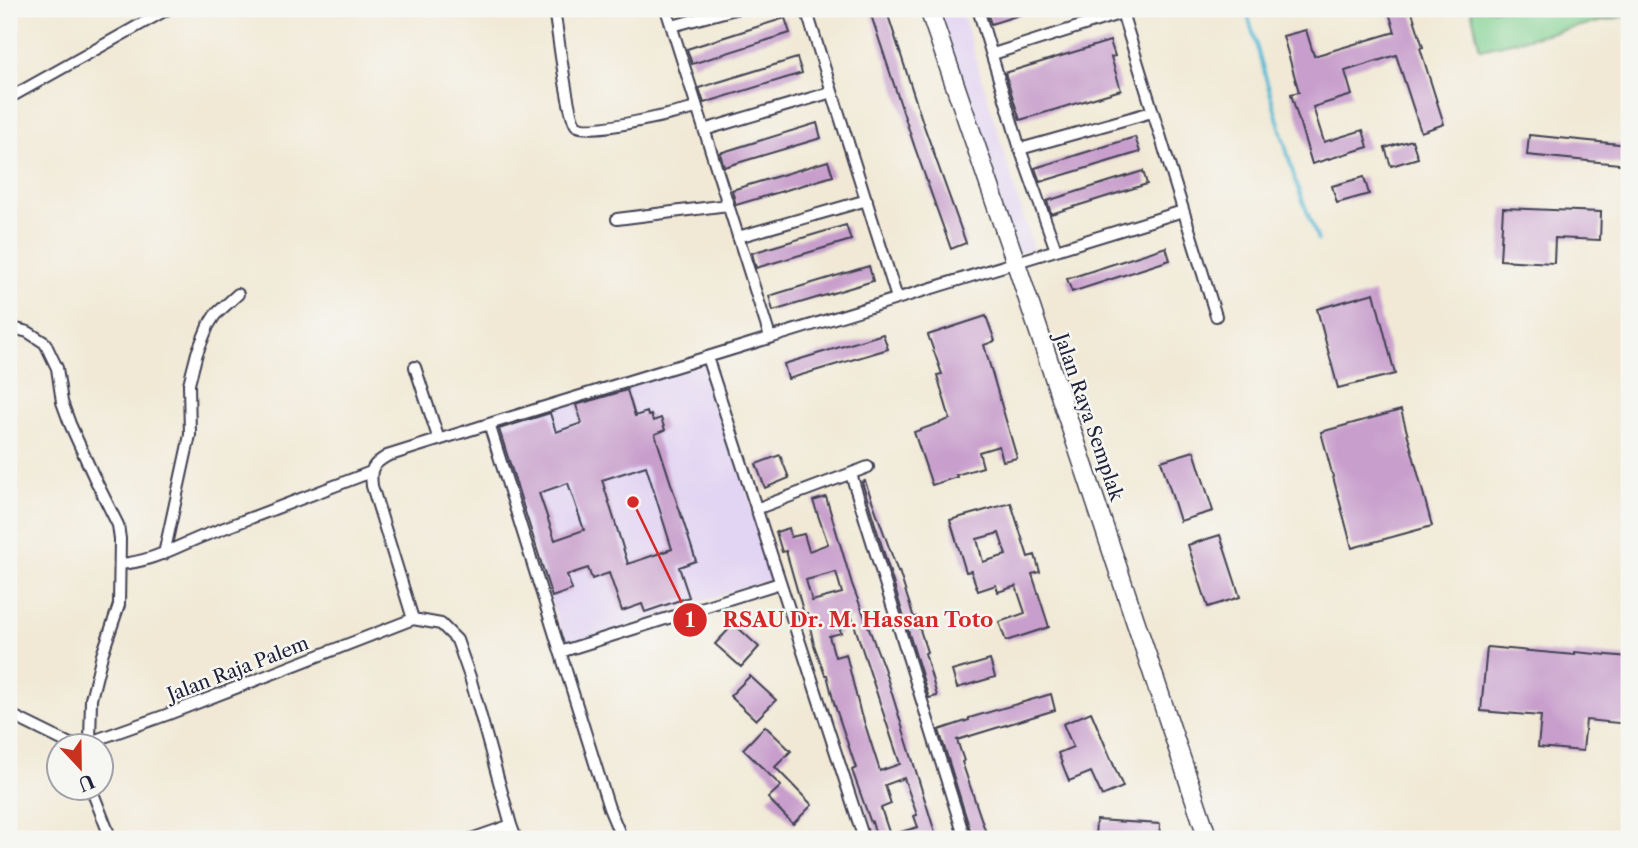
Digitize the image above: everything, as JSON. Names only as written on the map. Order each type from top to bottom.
[{"type":"main road","name":"Jalan Raya Semplak","points":[[929,9],[1208,839]]},
{"type":"street","points":[[9,9],[9,22]]},
{"type":"street","points":[[9,98],[168,9]]},
{"type":"street","points":[[554,9],[570,110],[576,126],[584,129],[603,128],[697,108]]},
{"type":"street","points":[[666,9],[769,337]]},
{"type":"street","points":[[672,26],[735,9]]},
{"type":"street","points":[[806,9],[897,298]]},
{"type":"street","points":[[978,9],[1020,149],[1056,250]]},
{"type":"street","points":[[993,54],[1121,11],[1216,316]]},
{"type":"street","points":[[704,130],[832,92]]},
{"type":"street","points":[[1020,149],[1152,111]]},
{"type":"street","points":[[738,237],[866,200]]},
{"type":"street","points":[[617,219],[728,205]]},
{"type":"street","points":[[120,564],[138,563],[164,554],[371,472],[378,462],[387,456],[1183,211]]},
{"type":"street","points":[[164,554],[190,435],[189,384],[197,353],[215,315],[238,294]]},
{"type":"street","points":[[9,327],[28,332],[45,343],[57,368],[62,402],[71,425],[118,525],[119,605],[91,699],[90,732]]},
{"type":"street","points":[[707,357],[864,839]]},
{"type":"street","points":[[415,367],[439,440]]},
{"type":"street","points":[[489,424],[609,808],[622,839]]},
{"type":"street","points":[[756,509],[868,467]]},
{"type":"street","points":[[371,472],[372,486],[413,620],[441,624],[457,640],[516,839]]},
{"type":"street","points":[[851,474],[965,839]]},
{"type":"street","points":[[560,653],[780,583]]},
{"type":"street","name":"Jalan Raja Palem","points":[[116,733],[413,620]]},
{"type":"street","points":[[9,715],[46,733]]},
{"type":"street","points":[[96,802],[111,839]]},
{"type":"street","points":[[471,839],[511,825]]},
{"type":"shaded area","points":[[934,9],[961,9],[1033,249],[1016,253]]},
{"type":"shaded area","points":[[706,360],[774,578],[566,646],[491,425]]},
{"type":"green space","points":[[1471,9],[1629,9],[1629,15],[1480,49]]},
{"type":"building","points":[[869,9],[886,9],[966,243],[951,249],[915,148]]},
{"type":"building","points":[[986,9],[1031,9],[1032,11],[991,24]]},
{"type":"building","points":[[1388,9],[1411,9],[1423,47],[1420,48],[1444,124],[1421,132],[1396,55],[1345,71],[1352,95],[1313,107],[1324,142],[1363,130],[1368,147],[1312,164],[1291,94],[1299,92],[1283,36],[1306,30],[1314,56],[1395,32]]},
{"type":"building","points":[[785,18],[790,33],[692,64],[687,49]]},
{"type":"building","points":[[1110,41],[1115,56],[1111,57],[1121,90],[1020,120],[1005,73]]},
{"type":"building","points":[[797,58],[802,73],[704,103],[699,88]]},
{"type":"building","points":[[817,123],[821,138],[724,167],[720,153]]},
{"type":"building","points":[[1529,135],[1629,145],[1629,165],[1527,155]]},
{"type":"building","points":[[1135,137],[1140,152],[1040,182],[1035,168]]},
{"type":"building","points":[[1412,140],[1418,158],[1391,166],[1385,148]]},
{"type":"building","points":[[828,161],[833,176],[736,205],[732,190]]},
{"type":"building","points":[[1143,171],[1147,184],[1051,214],[1047,201]]},
{"type":"building","points":[[1364,177],[1369,194],[1337,203],[1332,186]]},
{"type":"building","points":[[1503,208],[1601,212],[1600,240],[1555,238],[1554,263],[1500,260]]},
{"type":"building","points":[[846,225],[851,240],[756,268],[752,253]]},
{"type":"building","points":[[1166,247],[1170,260],[1072,292],[1067,279]]},
{"type":"building","points":[[869,266],[873,281],[773,311],[769,296]]},
{"type":"building","points":[[1374,293],[1395,374],[1338,388],[1317,309]]},
{"type":"building","points":[[986,316],[995,341],[984,345],[1017,458],[1003,461],[999,446],[979,452],[983,467],[932,485],[914,432],[950,419],[937,375],[942,374],[928,335]]},
{"type":"building","points":[[883,334],[888,349],[788,379],[784,364]]},
{"type":"building","points":[[627,390],[635,416],[647,412],[653,421],[661,418],[665,430],[655,434],[696,561],[679,567],[689,597],[645,612],[642,604],[622,611],[609,573],[592,579],[588,568],[567,575],[572,590],[552,597],[499,429],[550,413],[556,432],[582,423],[576,405]],"holes":[[[646,466],[672,549],[628,564],[602,480]],[[568,483],[584,530],[555,540],[539,493]]]},
{"type":"building","points":[[1401,410],[1432,526],[1352,548],[1321,432]]},
{"type":"building","points":[[1194,451],[1213,511],[1180,521],[1161,461]]},
{"type":"building","points":[[780,455],[789,478],[765,488],[756,464]]},
{"type":"building","points":[[865,481],[914,618],[916,617],[937,696],[929,698],[862,482]]},
{"type":"building","points":[[826,497],[852,584],[884,668],[937,839],[877,839],[871,823],[852,770],[856,768],[827,675],[814,645],[807,613],[804,614],[786,551],[782,552],[776,532],[789,528],[791,537],[804,534],[809,551],[828,544],[813,501]],"holes":[[[836,572],[842,593],[812,601],[806,580]],[[852,618],[900,764],[880,771],[861,715],[846,654],[835,657],[829,636],[841,633],[838,622]],[[904,778],[917,815],[914,816],[918,827],[890,835],[881,808],[891,804],[885,785]]]},
{"type":"building","points":[[1011,503],[1028,557],[1035,555],[1040,572],[1032,574],[1049,627],[1006,641],[999,622],[1025,613],[1016,586],[998,592],[996,585],[978,591],[971,571],[966,572],[950,520]],"holes":[[[999,533],[1006,555],[983,562],[977,539]]]},
{"type":"building","points":[[1220,535],[1240,597],[1208,607],[1188,545]]},
{"type":"building","points":[[734,624],[759,647],[741,667],[715,644]]},
{"type":"building","points":[[1487,647],[1629,657],[1629,724],[1586,720],[1583,751],[1538,747],[1541,716],[1481,711]]},
{"type":"building","points":[[990,660],[995,677],[957,688],[952,671]]},
{"type":"building","points":[[750,676],[776,700],[756,720],[730,696]]},
{"type":"building","points":[[1051,694],[1055,710],[957,740],[988,839],[973,839],[939,730],[969,718]]},
{"type":"building","points":[[1091,712],[1123,787],[1102,796],[1091,772],[1069,781],[1058,753],[1073,747],[1063,724]]},
{"type":"building","points":[[765,726],[791,751],[775,767],[812,805],[793,824],[768,798],[781,786],[743,749]]},
{"type":"building","points":[[1096,820],[1160,824],[1159,839],[1095,839]]},
{"type":"waterway","points":[[1246,9],[1296,183],[1318,240]]},
{"type":"place","name":"RSAU Dr. M. Hassan Toto","points":[[633,502]]}]
